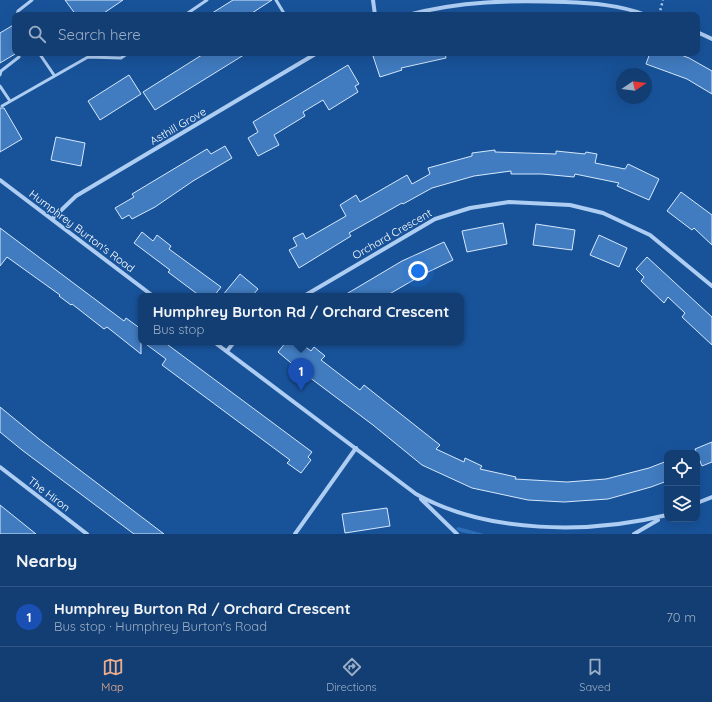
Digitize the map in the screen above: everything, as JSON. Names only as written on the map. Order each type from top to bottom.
[{"type":"street","points":[[373,0],[375,12]]},
{"type":"street","points":[[423,12],[475,2],[520,0],[600,4],[638,12]]},
{"type":"street","points":[[700,33],[712,39]]},
{"type":"street","name":"Asthill Grove","points":[[52,219],[76,196],[313,56]]},
{"type":"street","name":"Humphrey Burton's Road","points":[[0,180],[149,293]]},
{"type":"street","name":"Orchard Crescent","points":[[309,293],[435,220],[470,208],[509,202],[570,205],[609,216],[650,235],[712,286]]},
{"type":"street","points":[[218,345],[416,494],[457,534]]},
{"type":"street","points":[[227,351],[232,345]]},
{"type":"street","points":[[295,534],[356,448]]},
{"type":"street","name":"The Hiron","points":[[0,467],[87,534]]},
{"type":"street","points":[[416,494],[441,508],[517,530]]},
{"type":"street","points":[[700,502],[712,497]]},
{"type":"street","points":[[605,531],[626,528],[664,516]]},
{"type":"street","points":[[634,534],[664,517]]},
{"type":"lane","points":[[18,12],[32,0]]},
{"type":"lane","points":[[189,12],[207,0]]},
{"type":"lane","points":[[276,0],[283,12]]},
{"type":"lane","points":[[41,56],[54,75]]},
{"type":"lane","points":[[2,106],[54,75],[88,58],[121,58],[124,56]]},
{"type":"lane","points":[[0,75],[2,71],[19,58]]},
{"type":"lane","points":[[0,86],[10,101]]},
{"type":"path","points":[[660,12],[663,0]]},
{"type":"green space","points":[[458,527],[484,534],[465,533],[456,529]]},
{"type":"building","points":[[65,0],[123,0],[105,12],[74,12]]},
{"type":"building","points":[[233,0],[272,0],[254,12],[214,12]]},
{"type":"building","points":[[12,26],[12,56],[0,63],[0,33]]},
{"type":"building","points":[[200,56],[242,56],[155,110],[143,92]]},
{"type":"building","points":[[373,56],[446,56],[446,58],[401,68],[402,70],[380,77]]},
{"type":"building","points":[[649,56],[684,56],[689,58],[712,71],[712,94],[687,79],[646,64]]},
{"type":"building","points":[[348,65],[359,84],[355,86],[358,92],[329,110],[323,100],[303,112],[305,116],[274,135],[279,145],[258,156],[248,138],[258,132],[253,122]]},
{"type":"building","points":[[129,75],[141,94],[100,120],[88,101]]},
{"type":"building","points":[[0,108],[4,108],[22,139],[0,152]]},
{"type":"building","points":[[56,137],[85,143],[81,166],[51,160]]},
{"type":"building","points":[[225,146],[232,158],[193,181],[155,207],[132,219],[129,215],[122,219],[115,208],[134,197],[132,194],[207,149],[211,154]]},
{"type":"building","points":[[495,150],[495,152],[556,154],[556,151],[585,154],[586,152],[597,154],[595,163],[625,169],[628,164],[659,179],[649,200],[617,186],[619,183],[575,174],[574,177],[542,174],[511,174],[511,171],[474,176],[432,188],[403,204],[402,203],[349,233],[351,236],[299,268],[289,250],[297,246],[293,238],[303,233],[306,239],[346,216],[340,205],[356,195],[360,202],[407,175],[412,184],[430,174],[428,168],[472,156],[472,153]]},
{"type":"building","points":[[681,192],[712,215],[712,245],[694,228],[692,230],[667,211]]},
{"type":"building","points":[[503,223],[507,244],[467,252],[462,231]]},
{"type":"building","points":[[536,224],[575,230],[572,250],[533,245]]},
{"type":"building","points":[[0,228],[124,321],[126,318],[138,327],[138,345],[141,345],[141,354],[107,327],[104,329],[7,257],[0,266]]},
{"type":"building","points":[[142,232],[153,241],[157,235],[171,246],[169,249],[221,287],[216,293],[196,293],[168,272],[170,270],[134,243]]},
{"type":"building","points":[[599,235],[627,248],[619,267],[590,255]]},
{"type":"building","points":[[444,242],[453,260],[422,275],[391,293],[348,293],[402,261]]},
{"type":"building","points":[[647,257],[712,317],[712,345],[682,317],[685,313],[668,297],[664,303],[641,281],[644,277],[636,269]]},
{"type":"building","points":[[240,274],[258,289],[255,293],[224,293]]},
{"type":"building","points":[[147,345],[168,345],[312,452],[308,457],[311,460],[301,473],[287,463],[290,460],[162,365],[166,359]]},
{"type":"building","points":[[284,345],[303,345],[311,351],[314,347],[325,356],[321,360],[360,390],[364,385],[440,445],[436,449],[464,462],[465,458],[482,466],[480,469],[516,477],[515,479],[567,482],[606,479],[649,468],[664,462],[664,482],[608,499],[564,502],[528,500],[472,488],[422,465],[373,425],[278,352]]},
{"type":"building","points":[[0,407],[39,439],[164,534],[134,534],[22,450],[0,432]]},
{"type":"building","points":[[712,442],[712,462],[702,466],[700,461],[700,450],[695,449]]},
{"type":"building","points":[[0,505],[36,534],[0,534]]},
{"type":"building","points":[[387,508],[390,526],[345,533],[342,514]]},
{"type":"place","name":"Humphrey Burton Rd / Orchard Crescent","points":[[301,391]]}]
